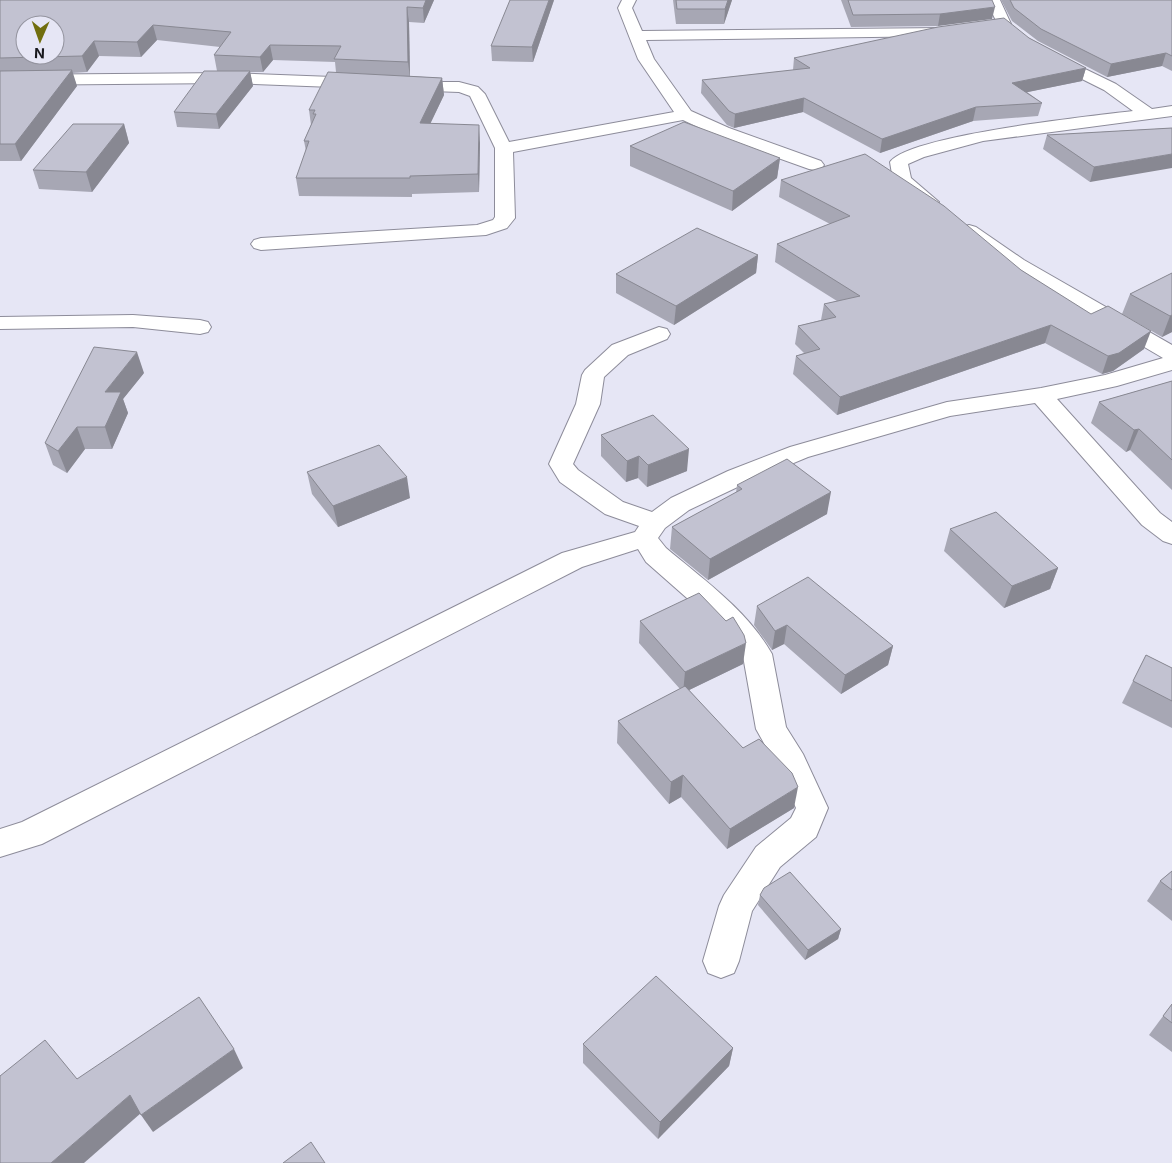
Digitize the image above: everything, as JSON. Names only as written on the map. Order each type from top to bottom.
[{"type":"street","points":[[628,0],[625,8],[646,58],[686,115],[723,132],[815,165]]},
{"type":"street","points":[[993,0],[1004,24],[1018,35]]},
{"type":"street","points":[[986,26],[1004,24]]},
{"type":"street","points":[[637,36],[938,33],[957,30]]},
{"type":"street","points":[[1040,50],[1063,64],[1110,87],[1147,113]]},
{"type":"street","points":[[0,80],[229,78],[384,84],[459,87],[472,90],[480,99],[484,111],[504,148],[505,218],[500,224],[479,231],[261,244]]},
{"type":"street","points":[[1172,111],[982,136],[918,153],[899,162],[902,180],[951,218],[1017,264],[1172,354]]},
{"type":"street","points":[[504,148],[686,115]]},
{"type":"street","points":[[0,323],[133,321],[200,327]]},
{"type":"street","points":[[659,334],[620,350],[593,375],[588,404],[561,464],[569,476],[614,508],[650,530],[656,556],[707,598],[740,629],[756,654],[771,729],[792,763],[812,808],[804,827],[768,857],[736,906],[721,960]]},
{"type":"street","points":[[0,843],[30,834],[572,560],[650,530],[680,504],[737,477],[799,452],[947,410],[1041,395],[1109,381],[1172,363]]},
{"type":"street","points":[[1041,395],[1151,519],[1172,535]]},
{"type":"building","points":[[0,0],[426,0],[423,8],[407,7],[408,62],[334,59],[341,46],[270,45],[260,57],[214,55],[231,32],[153,25],[137,42],[94,41],[82,56],[65,56],[65,15],[15,15],[15,58],[0,58]]},
{"type":"building","points":[[510,0],[549,0],[532,47],[491,46]]},
{"type":"building","points":[[676,0],[728,0],[725,9],[677,9]]},
{"type":"building","points":[[848,0],[992,0],[995,7],[940,14],[853,15]]},
{"type":"building","points":[[1010,0],[1172,0],[1172,56],[1166,53],[1111,64],[1041,29],[1014,8]]},
{"type":"building","points":[[1004,18],[1029,38],[1086,68],[1012,83],[1042,103],[976,107],[882,139],[804,98],[735,114],[729,111],[702,80],[810,68],[794,58],[938,27]]},
{"type":"building","points":[[72,70],[15,144],[0,144],[0,71]]},
{"type":"building","points":[[204,71],[250,71],[216,114],[174,112]]},
{"type":"building","points":[[328,72],[442,78],[420,123],[479,125],[478,174],[410,176],[410,178],[296,178],[309,141],[304,141],[316,114],[313,114],[315,110],[309,110]]},
{"type":"building","points":[[684,122],[780,158],[733,191],[630,146]]},
{"type":"building","points":[[73,124],[124,124],[86,172],[33,170]]},
{"type":"building","points":[[1172,128],[1172,154],[1094,167],[1047,135]]},
{"type":"building","points":[[865,154],[944,206],[1021,270],[1091,314],[1108,306],[1151,331],[1119,353],[1108,356],[1051,325],[840,397],[796,356],[820,349],[798,326],[836,317],[824,304],[860,296],[777,244],[850,216],[781,180]]},
{"type":"building","points":[[697,228],[758,255],[676,306],[616,274]]},
{"type":"building","points":[[1172,273],[1172,315],[1170,316],[1130,294]]},
{"type":"building","points":[[94,347],[137,352],[105,392],[121,392],[105,427],[77,427],[58,451],[45,443]]},
{"type":"building","points":[[1172,381],[1172,460],[1139,429],[1134,430],[1099,402]]},
{"type":"building","points":[[653,415],[689,449],[648,465],[639,456],[627,461],[601,435]]},
{"type":"building","points":[[379,445],[407,477],[333,506],[307,472]]},
{"type":"building","points":[[787,459],[831,492],[710,559],[672,527],[742,489],[737,485]]},
{"type":"building","points":[[996,512],[1058,568],[1012,586],[950,529]]},
{"type":"building","points":[[808,577],[893,646],[845,675],[787,625],[775,631],[757,606]]},
{"type":"building","points":[[699,593],[726,621],[733,617],[744,635],[746,643],[685,672],[640,621]]},
{"type":"building","points":[[1146,655],[1172,668],[1172,701],[1133,681]]},
{"type":"building","points":[[685,686],[743,748],[759,739],[792,773],[798,787],[730,829],[683,775],[671,782],[618,721]]},
{"type":"building","points":[[1172,871],[1172,890],[1160,881]]},
{"type":"building","points":[[790,872],[841,929],[808,950],[760,895],[764,888]]},
{"type":"building","points":[[656,976],[733,1048],[660,1122],[583,1044]]},
{"type":"building","points":[[199,997],[234,1049],[141,1115],[130,1095],[51,1163],[0,1163],[0,1076],[45,1040],[77,1079]]},
{"type":"building","points":[[1172,1004],[1172,1023],[1163,1016]]},
{"type":"building","points":[[311,1142],[325,1163],[283,1163]]}]
